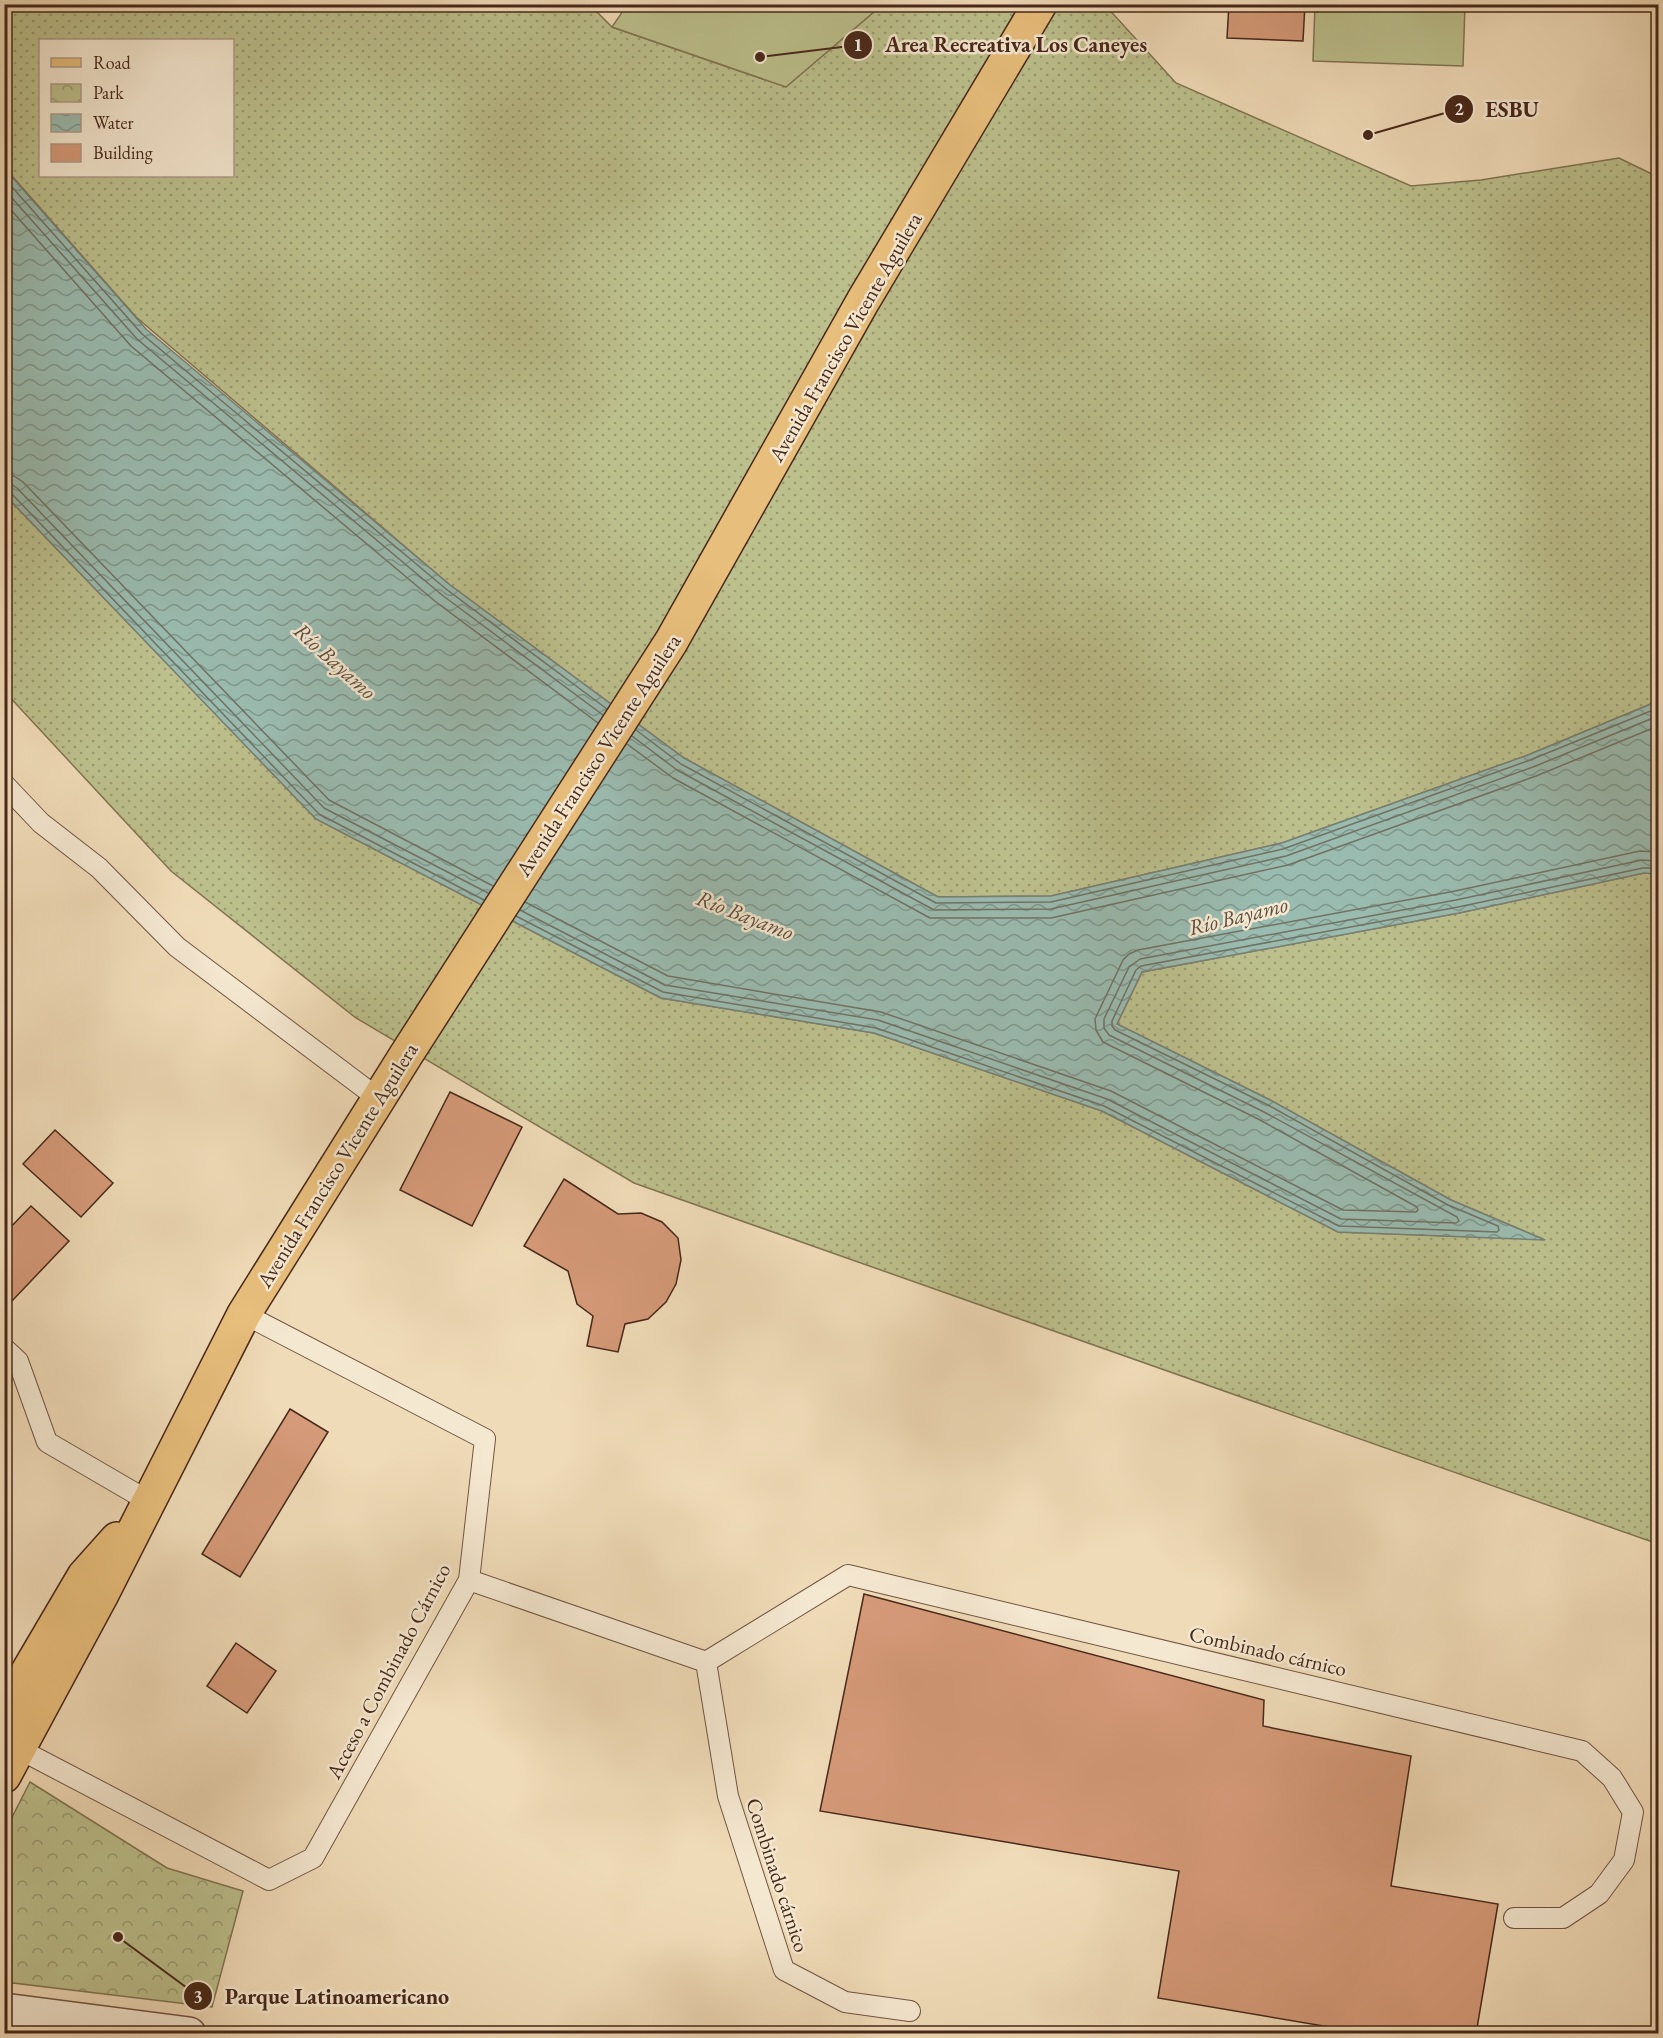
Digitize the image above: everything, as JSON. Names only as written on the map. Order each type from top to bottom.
[{"type":"main road","name":"Avenida Francisco Vicente Aguilera","points":[[12,1762],[102,1596],[244,1314],[406,1055],[671,642],[863,301],[1040,4]]},
{"type":"main road","name":"Avenida Francisco Vicente Aguilera","points":[[4,1712],[84,1576],[150,1502]]},
{"type":"street","points":[[4,2010],[189,2034]]},
{"type":"lane","points":[[4,784],[41,823],[99,868],[177,947],[380,1099]]},
{"type":"lane","name":"Acceso a Combinado Cárnico","points":[[12,1762],[269,1880],[313,1858],[469,1580],[485,1439],[244,1314]]},
{"type":"lane","points":[[4,1348],[18,1361],[47,1442],[150,1502]]},
{"type":"lane","name":"Combinado cárnico","points":[[910,2011],[845,2002],[784,1970],[728,1796],[706,1662],[848,1575],[1582,1751],[1612,1778],[1634,1812],[1624,1860],[1599,1894],[1563,1918],[1514,1918]]},
{"type":"lane","points":[[469,1580],[706,1662]]},
{"type":"green space","points":[[4,5],[590,5],[612,27],[786,87],[882,5],[1105,5],[1176,83],[1411,186],[1481,180],[1619,158],[1658,177],[1658,701],[1528,755],[1282,843],[1051,896],[938,897],[684,758],[450,585],[136,317],[5,168]]},
{"type":"green space","points":[[627,5],[882,5],[786,87],[612,27]]},
{"type":"green space","points":[[1315,5],[1465,5],[1463,66],[1313,61]]},
{"type":"green space","points":[[5,495],[316,819],[661,998],[874,1033],[1102,1111],[1338,1232],[1543,1239],[1451,1200],[1270,1100],[1117,1024],[1142,972],[1459,913],[1644,873],[1658,874],[1658,1544],[634,1183],[356,1018],[171,871],[5,692]]},
{"type":"green space","points":[[30,1782],[167,1868],[243,1891],[212,2007],[5,1982],[5,1831]]},
{"type":"water","name":"Río Bayamo","points":[[4,168],[146,329],[450,585],[684,758],[938,897],[1051,896],[1282,843],[1528,755],[1658,701],[1658,874],[1644,873],[1459,913],[1142,972],[1117,1024],[1270,1100],[1451,1200],[1545,1240],[1338,1232],[1102,1111],[874,1033],[661,998],[316,819],[5,495]]},
{"type":"building","points":[[1229,4],[1305,4],[1303,41],[1227,38]]},
{"type":"building","points":[[450,1092],[522,1127],[472,1226],[400,1190]]},
{"type":"building","points":[[55,1130],[113,1183],[81,1217],[23,1164]]},
{"type":"building","points":[[564,1179],[618,1214],[641,1213],[662,1222],[678,1238],[681,1260],[676,1284],[666,1302],[648,1319],[625,1324],[618,1352],[587,1346],[593,1316],[577,1304],[568,1271],[524,1246]]},
{"type":"building","points":[[31,1206],[69,1241],[12,1301],[4,1293],[4,1234]]},
{"type":"building","points":[[290,1409],[328,1432],[240,1577],[202,1554]]},
{"type":"building","points":[[864,1594],[1264,1700],[1263,1726],[1411,1756],[1391,1886],[1498,1904],[1476,2034],[1371,2034],[1158,1998],[1179,1871],[820,1811]]},
{"type":"building","points":[[236,1643],[276,1671],[247,1713],[207,1686]]},
{"type":"place","name":"Area Recreativa Los Caneyes","points":[[760,57]]},
{"type":"place","name":"ESBU","points":[[1368,135]]},
{"type":"place","name":"Parque Latinoamericano","points":[[118,1937]]}]
